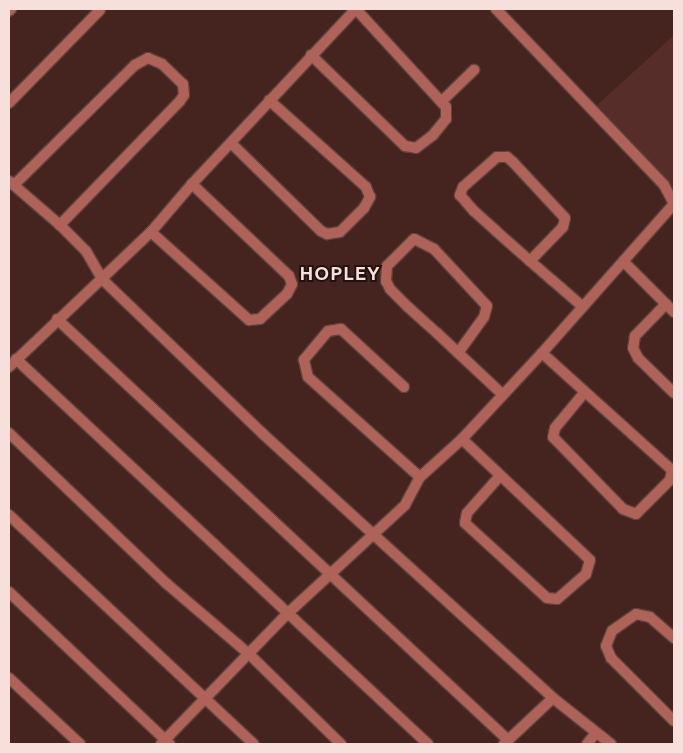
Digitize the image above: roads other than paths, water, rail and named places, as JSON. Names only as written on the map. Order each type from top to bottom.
[{"type":"street","points":[[9,368],[57,319],[103,280],[151,232],[269,100],[312,55],[356,9],[442,102],[447,113],[443,125],[424,144],[411,149],[400,142],[312,55]]},
{"type":"street","points":[[9,592],[166,743],[287,614],[330,572],[376,534],[405,504],[420,477],[462,439],[542,353],[674,204],[664,185],[496,9]]},
{"type":"street","points":[[9,103],[100,10]]},
{"type":"street","points":[[60,225],[184,95],[183,84],[162,64],[148,58],[135,65],[12,183],[60,225],[86,251],[103,280],[263,434],[376,534],[553,698],[611,744]]},
{"type":"street","points":[[442,102],[474,70]]},
{"type":"street","points":[[231,142],[321,231],[327,234],[340,232],[364,208],[370,197],[366,187],[269,100]]},
{"type":"street","points":[[530,261],[563,227],[565,218],[513,162],[507,157],[497,157],[463,187],[460,195],[530,261],[582,306]]},
{"type":"street","points":[[151,232],[249,320],[260,319],[287,294],[292,284],[289,276],[192,184]]},
{"type":"street","points":[[458,353],[484,317],[487,306],[434,250],[414,239],[391,259],[387,266],[386,282],[396,295],[458,353],[502,394]]},
{"type":"street","points":[[624,262],[674,312]]},
{"type":"street","points":[[666,304],[635,336],[633,348],[638,358],[674,393]]},
{"type":"street","points":[[57,319],[330,572],[506,742],[553,698]]},
{"type":"street","points":[[404,387],[341,329],[328,331],[304,360],[308,377],[420,477]]},
{"type":"street","points":[[542,353],[584,393],[672,470],[670,480],[636,514],[623,509],[553,436],[555,428],[584,393]]},
{"type":"street","points":[[16,359],[428,744]]},
{"type":"street","points":[[9,433],[167,584],[249,654],[341,744]]},
{"type":"street","points":[[462,439],[590,560],[586,574],[557,599],[546,598],[465,523],[467,513],[500,476]]},
{"type":"street","points":[[9,515],[254,744]]},
{"type":"street","points":[[674,638],[650,617],[636,614],[612,631],[606,646],[611,658],[674,721]]},
{"type":"street","points":[[9,678],[80,744]]},
{"type":"street","points":[[587,744],[596,733]]},
{"type":"district","name":"HOPLEY","points":[[340,274]]}]
